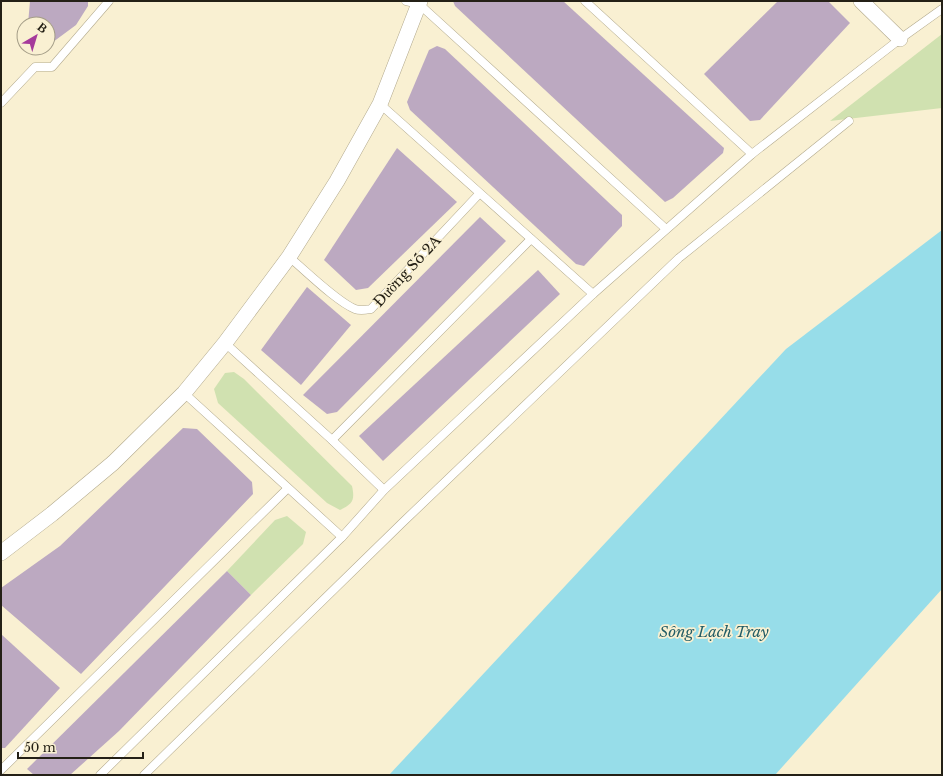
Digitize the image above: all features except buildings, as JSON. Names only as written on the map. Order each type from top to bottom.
[{"type":"street","points":[[861,1],[900,39]]},
{"type":"street","points":[[1,553],[52,514],[113,463],[184,394],[225,343],[289,257],[337,181],[380,104],[415,2]]},
{"type":"lane","points":[[1,103],[35,66],[52,67],[109,1]]},
{"type":"lane","points":[[585,1],[752,154]]},
{"type":"lane","points":[[415,2],[666,229]]},
{"type":"lane","points":[[100,775],[342,537],[384,490],[593,294],[752,154],[900,39],[942,9]]},
{"type":"lane","points":[[380,104],[479,194],[593,294]]},
{"type":"lane","points":[[144,775],[402,523],[679,258],[849,121]]},
{"type":"lane","name":"Đường Số 2A","points":[[289,257],[330,291],[354,308],[362,310],[371,309],[479,194]]},
{"type":"lane","points":[[332,440],[531,239]]},
{"type":"lane","points":[[225,343],[332,440],[384,490]]},
{"type":"lane","points":[[184,394],[287,489],[342,537]]},
{"type":"lane","points":[[1,770],[287,489]]},
{"type":"green space","points":[[942,34],[942,108],[830,121]]},
{"type":"green space","points":[[234,372],[244,379],[352,486],[353,498],[348,506],[340,510],[327,503],[218,403],[214,389],[225,373]]},
{"type":"green space","points":[[287,516],[306,532],[303,544],[251,595],[227,571],[275,520]]},
{"type":"water","name":"Sông Lạch Tray","points":[[942,230],[942,589],[775,775],[389,775],[786,349]]}]
